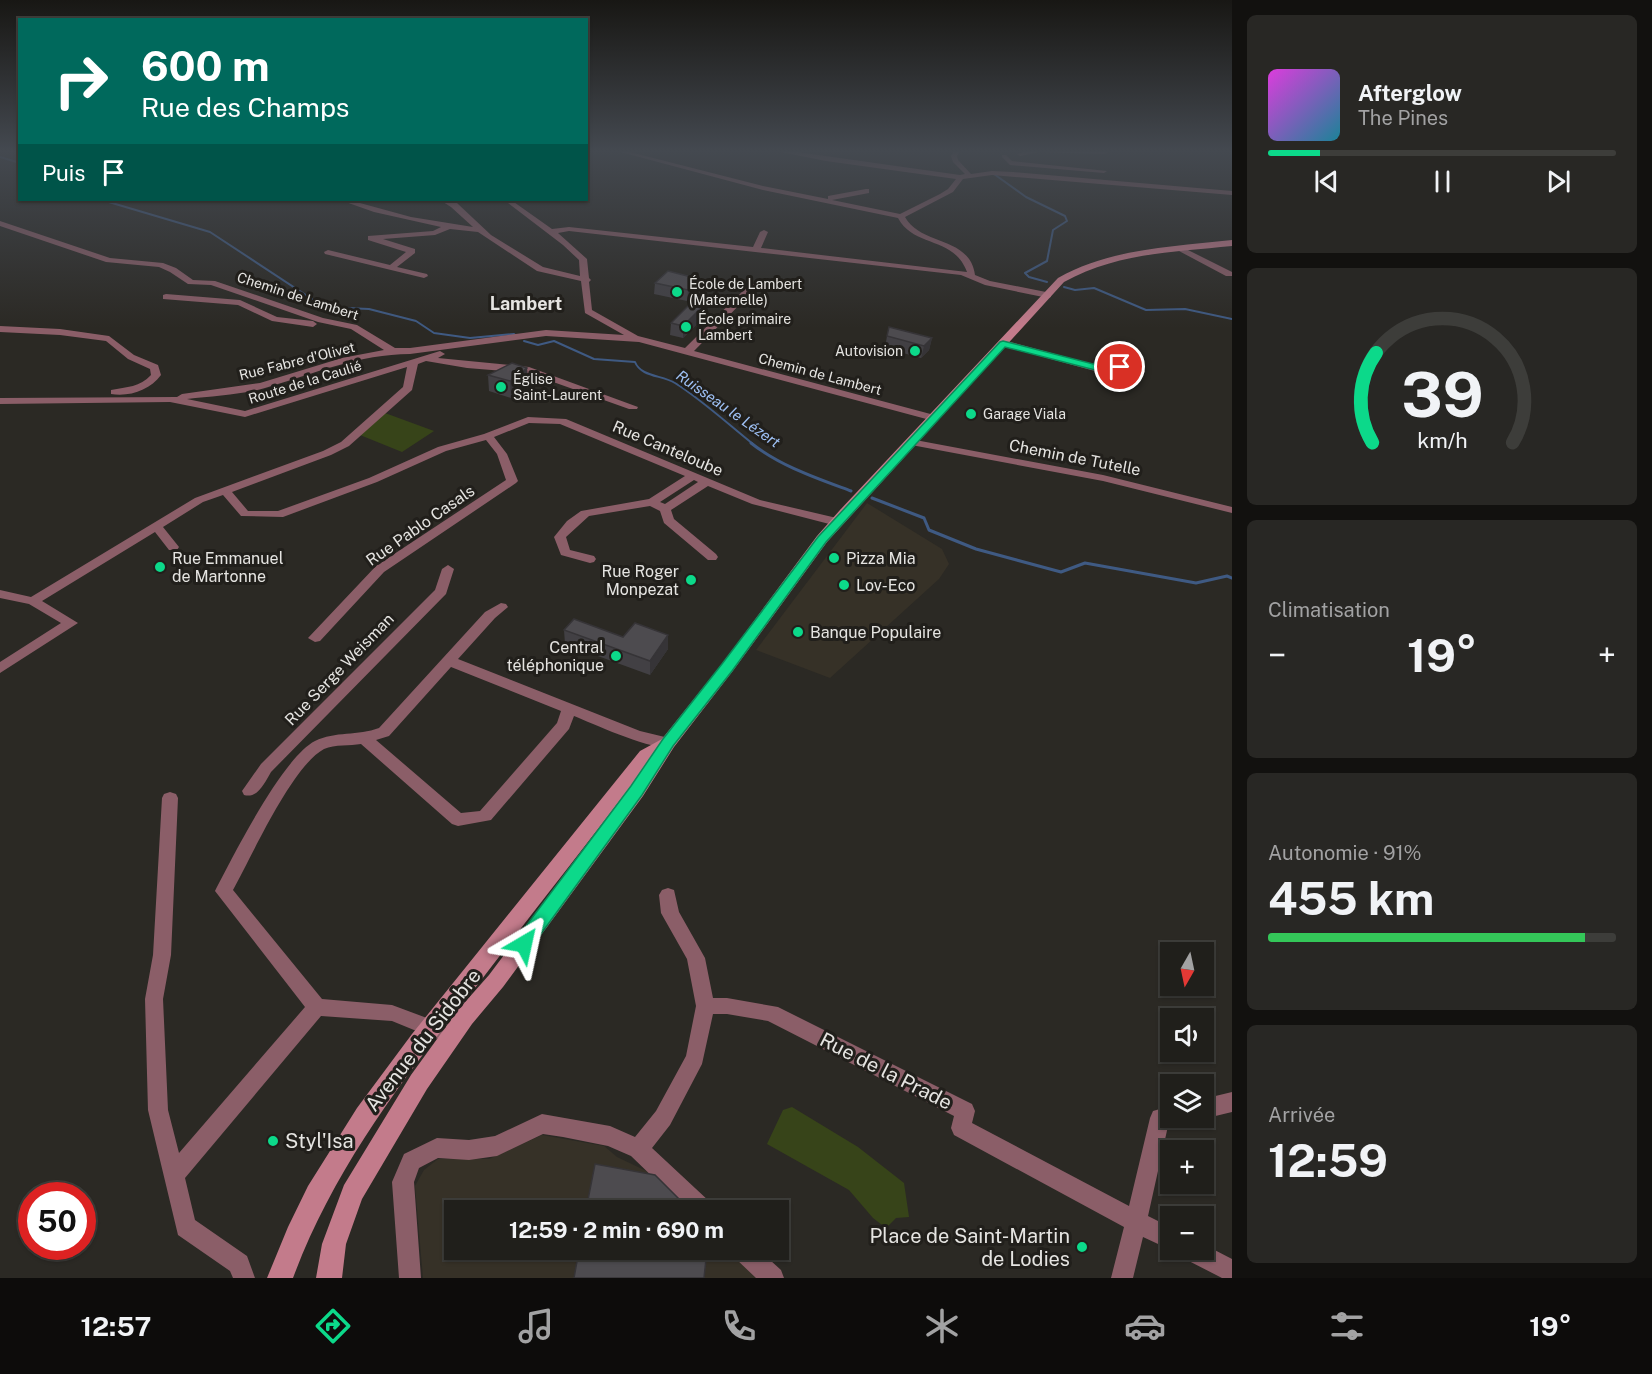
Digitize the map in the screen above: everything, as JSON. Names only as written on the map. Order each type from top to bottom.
[{"type":"main road","name":"Avenue du Sidobre","points":[[330,1278],[334,1244],[352,1193],[419,1082],[630,800],[668,742],[837,522],[1061,280],[1075,271],[1096,263],[1232,243]]},
{"type":"main road","name":"Avenue du Sidobre","points":[[280,1278],[292,1242],[363,1118],[430,1028],[646,755],[668,742]]},
{"type":"street","points":[[375,210],[447,228],[480,230]]},
{"type":"street","points":[[459,210],[480,230],[540,269],[587,280]]},
{"type":"street","points":[[521,210],[551,231],[583,260],[587,280],[588,311],[639,339]]},
{"type":"street","points":[[868,210],[901,216]]},
{"type":"street","points":[[901,216],[908,210]]},
{"type":"street","points":[[901,216],[903,224],[915,232],[957,249],[966,258],[972,274]]},
{"type":"street","name":"Chemin de Lambert","points":[[0,223],[109,260],[160,265],[192,282],[220,285],[321,320],[354,327],[393,351],[410,351],[546,333],[639,339],[934,418]]},
{"type":"street","points":[[392,267],[412,250],[371,238],[435,233],[447,228]]},
{"type":"street","points":[[551,231],[569,230],[972,274],[988,283],[1048,295]]},
{"type":"street","points":[[756,250],[764,232]]},
{"type":"street","points":[[1182,249],[1230,274]]},
{"type":"street","points":[[328,252],[424,276]]},
{"type":"street","points":[[220,285],[234,294],[240,303]]},
{"type":"street","points":[[686,353],[753,286]]},
{"type":"street","points":[[166,297],[240,303],[275,319],[318,325],[342,325]]},
{"type":"street","points":[[0,329],[60,332],[109,339],[132,357],[155,367],[156,375],[150,384],[138,389],[89,395],[82,400]]},
{"type":"street","name":"Route de la Caulié","points":[[0,401],[170,399],[245,414],[413,363],[470,343]]},
{"type":"street","points":[[1003,344],[1095,367]]},
{"type":"street","name":"Rue Fabre d'Olivet","points":[[170,399],[261,386],[345,360],[393,351]]},
{"type":"street","points":[[426,358],[467,365],[529,370],[633,407]]},
{"type":"street","points":[[33,601],[199,500],[327,453],[345,444],[408,388],[413,363]]},
{"type":"street","name":"Rue Canteloube","points":[[225,490],[245,514],[279,515],[374,480],[442,449],[488,436],[528,420],[562,421],[756,502],[837,522]]},
{"type":"street","name":"Rue Pablo Casals","points":[[315,638],[380,569],[513,481],[502,454],[488,436]]},
{"type":"street","name":"Chemin de Tutelle","points":[[910,442],[1103,478],[1232,510]]},
{"type":"street","points":[[590,559],[565,552],[560,537],[571,524],[585,513],[652,502],[693,476]]},
{"type":"street","points":[[665,509],[706,482]]},
{"type":"street","points":[[652,502],[665,509],[668,520],[712,557]]},
{"type":"street","points":[[156,525],[174,547]]},
{"type":"street","name":"Rue Serge Weisman","points":[[250,791],[266,768],[441,591],[448,569]]},
{"type":"street","points":[[0,594],[33,601],[71,623],[0,669]]},
{"type":"street","points":[[452,1036],[392,1013],[317,1007],[224,891],[292,770],[322,743],[366,740],[384,732],[490,615],[501,607]]},
{"type":"street","points":[[450,661],[636,735],[668,742]]},
{"type":"street","points":[[366,740],[458,820],[485,816],[564,725],[569,708]]},
{"type":"street","points":[[308,727],[322,743]]},
{"type":"street","points":[[170,798],[162,955],[154,999],[158,1110],[186,1227],[239,1264],[244,1278]]},
{"type":"street","points":[[638,1149],[663,1118],[695,1058],[705,1006],[696,958],[670,913],[668,895]]},
{"type":"street","name":"Rue de la Prade","points":[[705,1006],[727,1006],[771,1013],[965,1111],[961,1128],[1136,1222]]},
{"type":"street","points":[[174,1175],[317,1007]]},
{"type":"street","points":[[1214,1106],[1232,1102]]},
{"type":"street","points":[[1122,1278],[1160,1118]]},
{"type":"street","points":[[410,1278],[403,1182],[411,1161],[437,1148],[469,1150],[498,1146],[542,1124],[610,1136],[638,1149],[692,1200]]},
{"type":"street","points":[[1136,1222],[1160,1234]]},
{"type":"street","points":[[754,1260],[773,1278]]},
{"type":"street","points":[[1212,1260],[1232,1270]]},
{"type":"shaded area","points":[[867,503],[942,549],[949,564],[939,579],[830,678],[756,650]]},
{"type":"shaded area","points":[[542,1135],[604,1146],[617,1157],[659,1177],[683,1200],[444,1200],[444,1260],[744,1260],[763,1278],[423,1278],[415,1186],[424,1170],[438,1159],[489,1159]]},
{"type":"green space","points":[[385,413],[434,431],[402,452],[360,435]]},
{"type":"green space","points":[[792,1107],[858,1147],[904,1183],[909,1217],[896,1218],[886,1228],[873,1218],[849,1190],[767,1144],[783,1110]]},
{"type":"building","points":[[668,271],[699,279],[688,290],[655,283]]},
{"type":"building","points":[[689,305],[701,308],[683,326],[671,323]]},
{"type":"building","points":[[889,327],[932,338],[924,346],[887,336]]},
{"type":"building","points":[[512,363],[527,368],[510,381],[488,375]]},
{"type":"building","points":[[574,619],[623,637],[635,623],[668,635],[650,661],[564,630]]},
{"type":"building","points":[[595,1164],[655,1175],[680,1200],[588,1200]]},
{"type":"building","points":[[577,1260],[706,1260],[704,1278],[574,1278]]},
{"type":"waterway","name":"Ruisseau le Lézert","points":[[135,210],[210,232],[324,307],[369,309],[416,321],[434,333],[470,338],[514,334],[516,336]]},
{"type":"waterway","points":[[1047,282],[1029,277],[1025,273],[1047,261],[1053,230],[1067,221],[1065,216],[1052,210]]},
{"type":"waterway","points":[[1064,287],[1075,290],[1094,288],[1146,310],[1185,309],[1232,319]]},
{"type":"waterway","name":"Ruisseau le Lézert","points":[[524,341],[538,345],[554,341],[594,359],[635,362],[642,370],[675,383],[705,404],[753,444]]},
{"type":"waterway","name":"Ruisseau le Lézert","points":[[751,443],[786,465],[851,491]]},
{"type":"waterway","name":"Ruisseau le Lézert","points":[[872,498],[924,518],[929,530],[976,549],[1061,572],[1085,563],[1196,583],[1227,576],[1232,578]]},
{"type":"place","name":"École de Lambert (Maternelle)","points":[[677,292]]},
{"type":"place","name":"École primaire Lambert","points":[[686,327]]},
{"type":"place","name":"Autovision","points":[[915,351]]},
{"type":"place","name":"Église Saint-Laurent","points":[[501,387]]},
{"type":"place","name":"Garage Viala","points":[[971,414]]},
{"type":"place","name":"Pizza Mia","points":[[834,558]]},
{"type":"place","name":"Rue Emmanuel de Martonne","points":[[160,567]]},
{"type":"place","name":"Rue Roger Monpezat","points":[[691,580]]},
{"type":"place","name":"Lov-Eco","points":[[844,585]]},
{"type":"place","name":"Banque Populaire","points":[[798,632]]},
{"type":"place","name":"Central téléphonique","points":[[616,656]]},
{"type":"place","name":"Styl'Isa","points":[[273,1141]]},
{"type":"place","name":"Place de Saint-Martin de Lodies","points":[[1082,1247]]},
{"type":"district","name":"Lambert","points":[[526,304]]},
{"type":"route","points":[[524,944],[637,791],[668,742],[727,668],[746,639],[822,539],[1003,344],[1095,367],[1100,363],[1120,367]]}]
